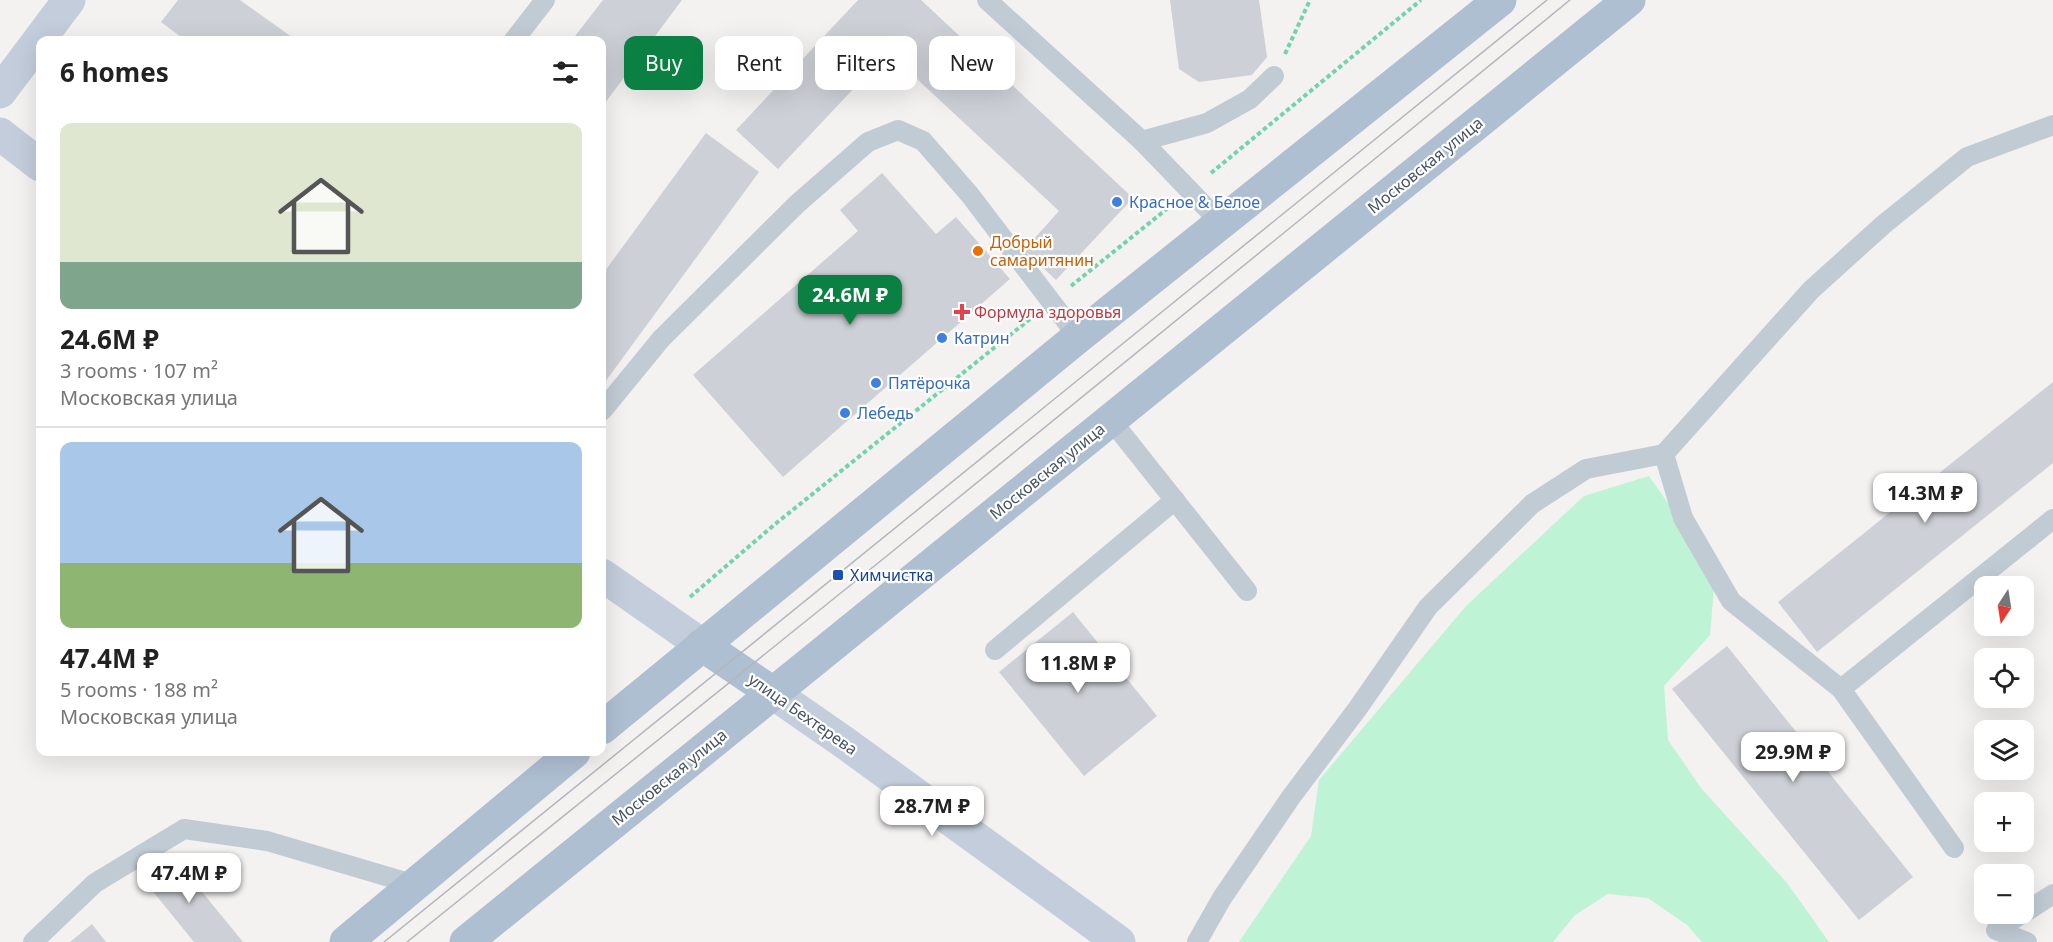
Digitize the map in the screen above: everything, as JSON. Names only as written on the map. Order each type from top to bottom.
[{"type":"main road","points":[[606,725],[1078,338],[1500,0]]},
{"type":"main road","name":"Московская улица","points":[[466,942],[1629,0]]},
{"type":"main road","name":"улица Бехтерева","points":[[702,645],[773,693]]},
{"type":"main road","points":[[346,942],[569,756]]},
{"type":"street","points":[[42,36],[69,0]]},
{"type":"street","points":[[0,92],[36,44]]},
{"type":"street","points":[[0,134],[36,162]]},
{"type":"street","name":"улица Бехтерева","points":[[606,577],[702,645]]},
{"type":"street","name":"улица Бехтерева","points":[[773,693],[1119,942]]},
{"type":"lane","points":[[517,36],[545,0]]},
{"type":"lane","points":[[987,0],[1142,141],[1221,223]]},
{"type":"lane","points":[[1142,141],[1208,123],[1250,99],[1274,76]]},
{"type":"lane","points":[[1197,942],[1222,898],[1428,607],[1532,504],[1586,469],[1664,454],[1811,290],[1883,225],[1967,157],[2053,125]]},
{"type":"lane","points":[[606,406],[661,339],[797,204],[868,142],[898,130],[923,141],[962,186],[1078,338]]},
{"type":"lane","points":[[1110,420],[1247,591]]},
{"type":"lane","points":[[1664,454],[1683,518],[1731,601],[1841,689],[1954,848]]},
{"type":"lane","points":[[995,650],[1175,500]]},
{"type":"lane","points":[[1841,689],[2053,519]]},
{"type":"lane","points":[[33,942],[96,884],[184,829],[267,841],[416,885]]},
{"type":"lane","points":[[2034,906],[2053,894]]},
{"type":"lane","points":[[2005,924],[1995,930],[2027,942]]},
{"type":"path","points":[[1274,76],[1310,0]]},
{"type":"green space","points":[[1649,476],[1677,516],[1714,588],[1710,635],[1664,686],[1668,740],[1701,788],[1787,883],[1829,942],[1702,942],[1687,925],[1648,898],[1608,894],[1575,915],[1553,942],[1239,942],[1311,836],[1319,780],[1466,606],[1584,496]]},
{"type":"building","points":[[178,0],[240,0],[290,36],[180,36],[161,22]]},
{"type":"building","points":[[603,0],[682,0],[655,36],[624,36],[624,78],[606,102],[606,36],[575,36]]},
{"type":"building","points":[[858,0],[921,0],[960,36],[929,36],[929,90],[1015,90],[1015,88],[1133,198],[1056,280],[1024,250],[1059,211],[917,79],[917,36],[824,36]]},
{"type":"building","points":[[1170,0],[1259,0],[1267,57],[1252,75],[1199,82],[1179,69]]},
{"type":"building","points":[[815,46],[815,90],[852,90],[778,169],[736,130],[774,90],[803,90],[803,59]]},
{"type":"building","points":[[706,133],[759,172],[606,381],[606,270]]},
{"type":"building","points":[[882,173],[936,234],[956,217],[1010,279],[783,477],[693,375],[858,231],[840,210]]},
{"type":"building","points":[[2053,382],[2053,463],[1817,652],[1778,602]]},
{"type":"building","points":[[1073,612],[1157,716],[1084,776],[999,672]]},
{"type":"building","points":[[1727,646],[1913,877],[1859,920],[1672,689]]},
{"type":"building","points":[[171,854],[243,942],[194,942],[142,878]]},
{"type":"building","points":[[92,924],[106,942],[70,942]]},
{"type":"tram line","points":[[384,942],[1547,0]]},
{"type":"tram line","points":[[407,942],[888,555],[1570,0]]},
{"type":"place","name":"Красное & Белое","points":[[1117,202]]},
{"type":"place","name":"Добрый самаритянин","points":[[978,251]]},
{"type":"place","name":"Формула здоровья","points":[[962,312]]},
{"type":"place","name":"Катрин","points":[[942,338]]},
{"type":"place","name":"Пятёрочка","points":[[876,383]]},
{"type":"place","name":"Лебедь","points":[[845,413]]},
{"type":"place","name":"Химчистка","points":[[838,575]]}]
